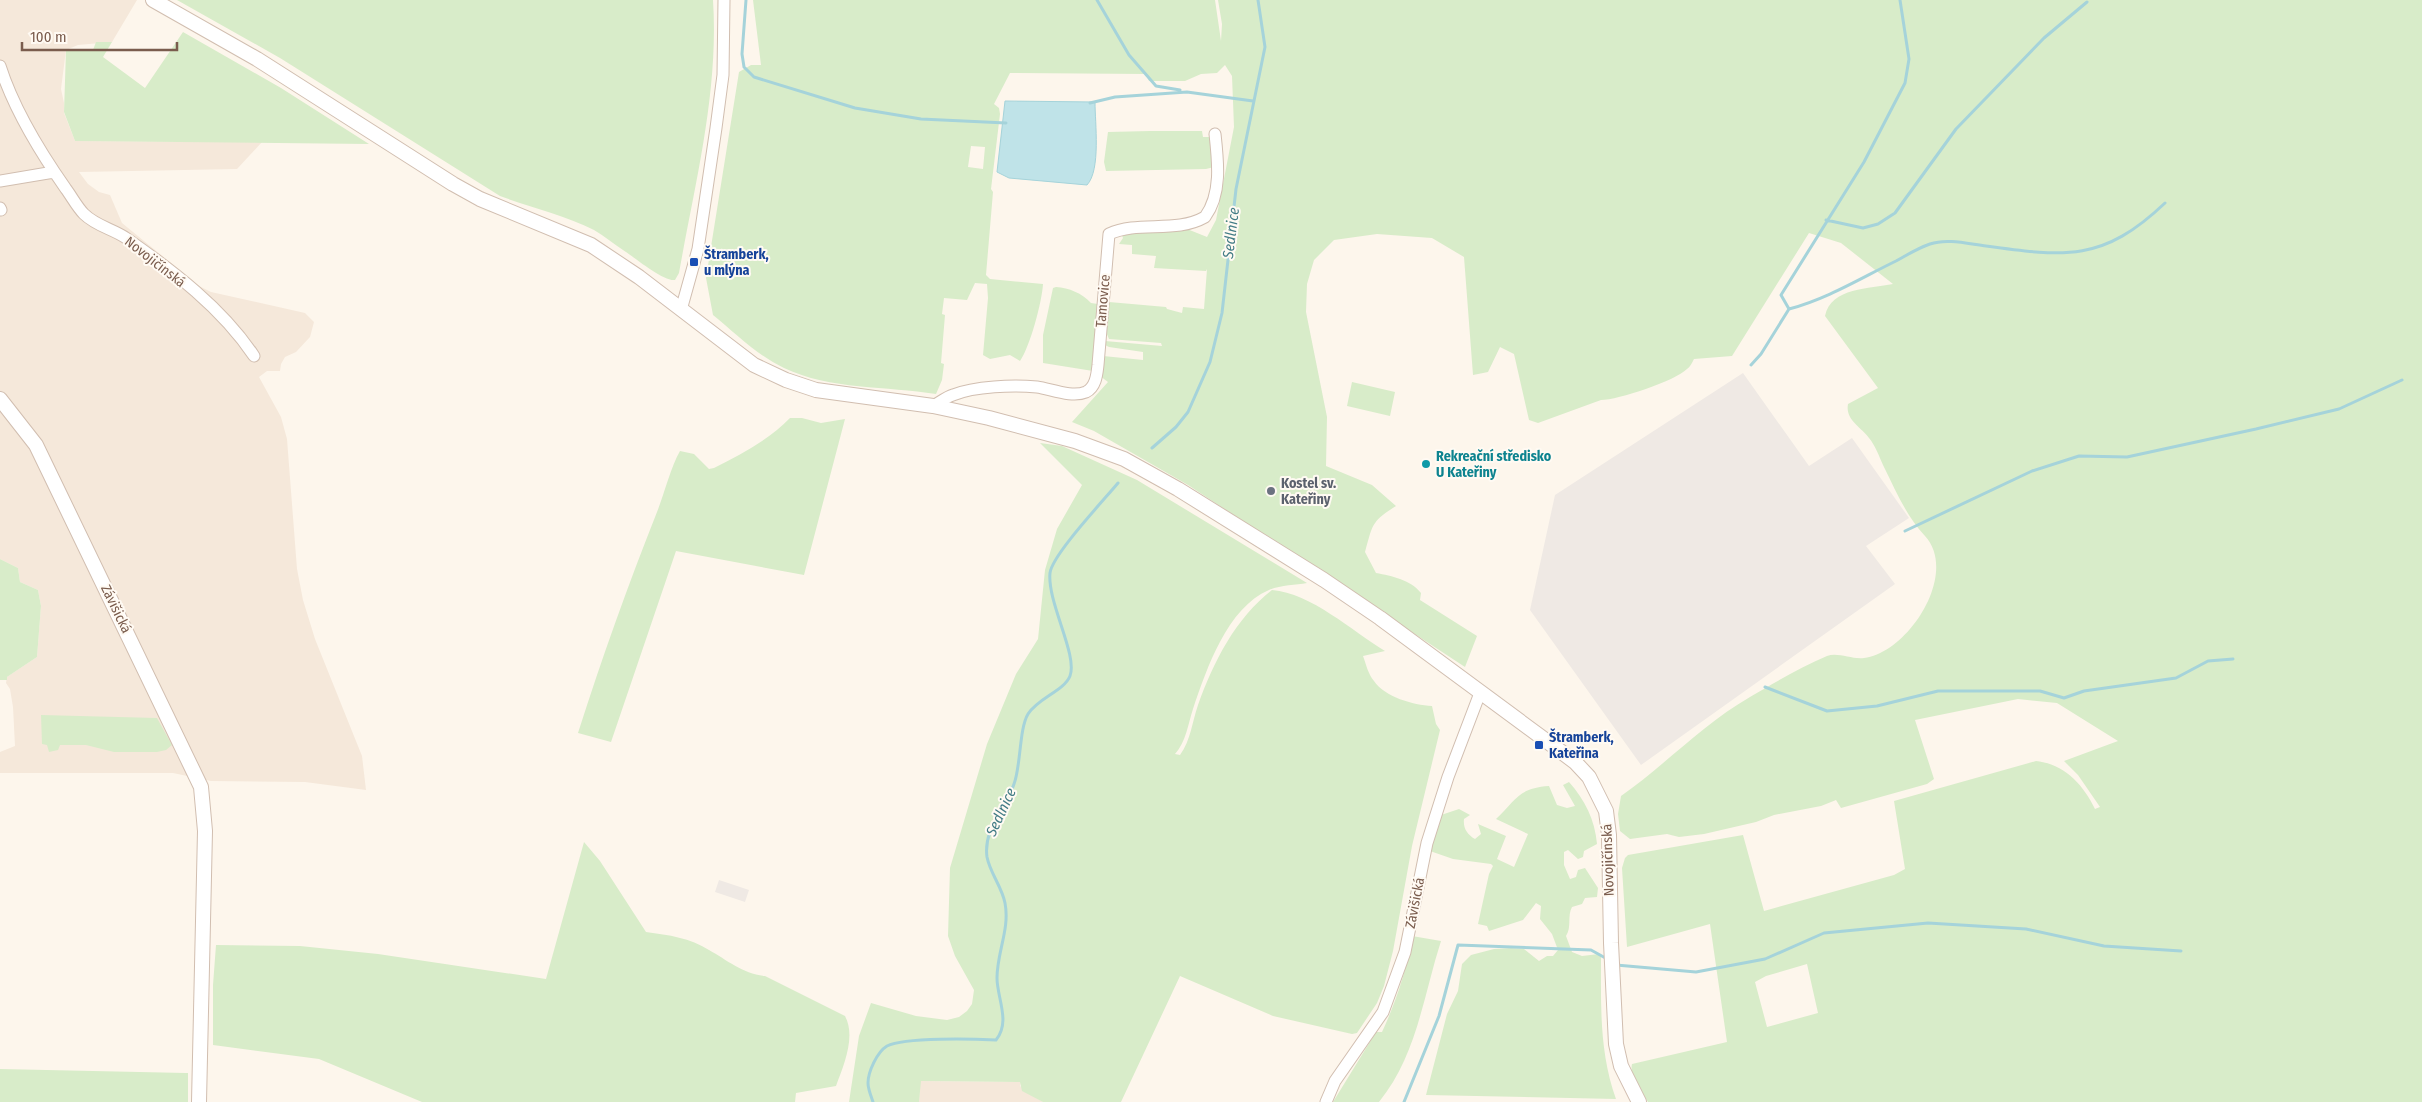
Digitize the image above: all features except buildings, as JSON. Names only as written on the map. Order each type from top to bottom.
[{"type":"street","name":"Novojičínská","points":[[153,0],[257,59],[466,191],[591,245],[639,277],[754,365],[786,380],[816,390],[933,406],[989,418],[1076,441],[1143,469],[1324,580],[1380,618],[1575,762],[1589,778],[1604,806],[1609,835],[1611,952],[1616,1044],[1621,1066],[1639,1102]]},
{"type":"street","points":[[681,310],[698,249],[716,128],[722,76],[724,0]]},
{"type":"street","name":"Novojičínská","points":[[0,66],[23,120],[54,172],[83,214],[96,224],[122,235],[217,310],[238,333],[254,356]]},
{"type":"street","name":"Tamovice","points":[[933,406],[953,394],[992,387],[1037,387],[1074,394],[1085,392],[1091,388],[1096,380],[1098,365],[1109,234],[1127,228],[1175,226],[1194,223],[1205,218],[1215,198],[1217,156],[1215,134]]},
{"type":"street","points":[[0,181],[54,172]]},
{"type":"street","name":"Závišická","points":[[0,399],[36,445],[201,787],[205,832],[199,1102]]},
{"type":"street","name":"Závišická","points":[[1326,1102],[1335,1080],[1386,1004],[1405,952],[1427,843],[1448,777],[1480,693]]},
{"type":"shaded area","points":[[0,0],[137,0],[112,42],[78,45],[66,50],[61,89],[64,113],[75,141],[262,142],[237,169],[79,172],[88,184],[99,192],[110,195],[122,223],[199,286],[211,292],[305,313],[314,322],[310,337],[296,352],[285,357],[280,371],[267,371],[259,377],[281,417],[287,439],[297,569],[303,600],[315,639],[362,756],[366,790],[305,782],[211,781],[173,773],[0,773],[0,752],[15,746],[13,707],[10,689],[6,683],[7,677],[37,657],[41,606],[38,590],[20,582],[18,568],[0,559]]},
{"type":"shaded area","points":[[1743,373],[1809,466],[1852,438],[1909,518],[1866,546],[1895,584],[1641,765],[1530,610],[1555,495]]},
{"type":"shaded area","points":[[719,880],[749,890],[745,902],[715,892]]},
{"type":"shaded area","points":[[920,1081],[1021,1082],[1020,1086],[1043,1102],[919,1102]]},
{"type":"green space","points":[[177,0],[713,0],[714,34],[709,103],[679,273],[675,280],[670,280],[649,268],[594,230],[560,216],[500,196],[280,58]]},
{"type":"green space","points":[[753,0],[1215,0],[1221,41],[1222,24],[1218,0],[2422,0],[2422,1102],[1648,1102],[1634,1079],[1632,1064],[1727,1042],[1710,924],[1627,947],[1622,868],[1628,855],[1743,835],[1764,911],[1894,875],[1905,869],[1894,801],[2036,761],[2055,766],[2064,771],[2085,791],[2095,809],[2100,807],[2078,775],[2064,761],[2118,741],[2057,703],[2018,699],[1915,720],[1934,779],[1927,784],[1841,808],[1836,800],[1821,806],[1774,815],[1756,822],[1704,834],[1679,837],[1667,834],[1630,839],[1620,831],[1618,814],[1621,796],[1700,732],[1768,686],[1827,656],[1864,658],[1881,653],[1897,642],[1912,627],[1924,609],[1933,589],[1936,570],[1934,552],[1901,502],[1873,444],[1849,415],[1848,404],[1878,388],[1825,316],[1835,299],[1843,294],[1893,284],[1841,243],[1809,233],[1732,356],[1694,359],[1681,374],[1659,384],[1620,397],[1601,400],[1538,423],[1529,420],[1514,354],[1500,347],[1488,372],[1473,375],[1464,257],[1432,238],[1377,234],[1334,240],[1314,260],[1307,284],[1306,312],[1327,417],[1326,466],[1372,485],[1396,506],[1374,524],[1365,552],[1376,573],[1395,577],[1412,585],[1421,593],[1420,600],[1477,636],[1465,667],[1188,485],[1094,431],[1072,422],[1108,382],[1100,376],[1103,356],[1143,360],[1143,352],[1109,347],[1105,345],[1105,341],[1162,346],[1161,343],[1109,339],[1106,332],[1109,302],[1166,307],[1167,309],[1182,313],[1183,307],[1204,309],[1207,269],[1206,271],[1154,268],[1156,256],[1132,254],[1132,245],[1119,244],[1123,238],[1121,232],[1187,229],[1207,237],[1216,220],[1234,127],[1232,76],[1225,65],[1217,73],[1201,74],[1185,81],[1149,81],[1146,74],[1010,73],[994,104],[999,108],[1000,114],[991,189],[993,192],[986,275],[990,279],[1043,284],[1038,313],[1028,346],[1020,361],[1010,355],[990,359],[983,355],[988,298],[987,284],[975,283],[967,300],[944,298],[942,314],[945,315],[941,363],[944,364],[942,380],[936,394],[839,384],[802,375],[784,368],[765,357],[713,315],[706,278],[739,72],[751,65],[761,65]],"holes":[[[971,146],[985,147],[983,169],[968,167]],[[1807,964],[1818,1013],[1767,1027],[1755,982],[1766,976]]]},
{"type":"green space","points":[[183,32],[281,88],[369,144],[75,141],[64,112],[66,50],[93,50],[96,42],[112,42],[103,57],[145,88]]},
{"type":"green space","points":[[1202,131],[1203,137],[1210,137],[1214,167],[1206,169],[1106,171],[1104,162],[1108,132]]},
{"type":"green space","points":[[1056,287],[1075,292],[1084,296],[1091,303],[1098,304],[1093,371],[1043,363],[1043,335],[1053,288]]},
{"type":"green space","points":[[1352,382],[1395,392],[1390,416],[1347,406]]},
{"type":"green space","points":[[790,418],[802,418],[821,423],[845,419],[804,575],[676,551],[611,742],[578,733],[596,677],[680,451],[694,454],[709,469],[714,468],[764,440]]},
{"type":"green space","points":[[1040,443],[1062,446],[1137,480],[1307,583],[1273,588],[1254,599],[1241,610],[1220,641],[1212,658],[1184,738],[1175,754],[1180,755],[1187,743],[1204,689],[1227,642],[1247,614],[1272,590],[1287,593],[1316,605],[1385,651],[1363,656],[1369,672],[1379,687],[1400,699],[1432,706],[1436,724],[1440,730],[1412,846],[1393,951],[1384,986],[1377,1003],[1357,1033],[1352,1034],[1273,1016],[1180,976],[1121,1102],[1043,1102],[1022,1091],[1020,1082],[921,1081],[919,1102],[849,1102],[859,1036],[871,1003],[916,1016],[947,1020],[959,1017],[972,1004],[974,990],[955,956],[948,936],[950,868],[987,744],[1016,674],[1038,639],[1045,570],[1057,529],[1082,485]]},
{"type":"green space","points":[[0,559],[18,568],[20,582],[38,590],[41,606],[37,657],[7,677],[7,680],[0,680]]},
{"type":"green space","points":[[41,715],[157,718],[172,745],[166,750],[157,752],[114,752],[86,745],[60,745],[58,750],[49,752],[47,745],[42,744]]},
{"type":"green space","points":[[1569,782],[1580,796],[1588,811],[1594,827],[1597,844],[1584,851],[1583,857],[1578,859],[1568,850],[1564,852],[1564,865],[1570,879],[1576,877],[1578,870],[1585,868],[1598,888],[1597,897],[1585,898],[1582,904],[1572,907],[1569,929],[1566,936],[1572,952],[1582,956],[1601,955],[1602,1028],[1606,1064],[1616,1099],[1426,1095],[1447,1014],[1458,991],[1462,964],[1471,955],[1494,949],[1524,949],[1539,961],[1547,956],[1553,956],[1558,950],[1552,934],[1540,919],[1541,906],[1536,903],[1523,920],[1489,931],[1487,926],[1478,924],[1489,874],[1493,866],[1491,864],[1453,859],[1430,851],[1441,815],[1459,809],[1470,815],[1464,819],[1464,825],[1468,833],[1475,839],[1481,834],[1478,824],[1506,836],[1497,859],[1514,867],[1528,834],[1496,819],[1518,796],[1530,789],[1539,787],[1549,786],[1557,805],[1567,808],[1575,806],[1563,785]]},
{"type":"green space","points":[[584,842],[600,861],[646,932],[687,940],[702,946],[742,970],[765,976],[845,1016],[849,1032],[848,1051],[836,1086],[796,1093],[795,1102],[422,1102],[319,1059],[213,1045],[213,985],[216,945],[300,946],[378,954],[546,979]]},
{"type":"green space","points":[[1412,936],[1441,941],[1418,1025],[1402,1065],[1392,1084],[1379,1102],[1333,1102],[1376,1032],[1382,1032],[1400,985]]},
{"type":"green space","points":[[0,1069],[188,1073],[188,1102],[0,1102]]},
{"type":"water","points":[[1005,101],[1095,102],[1096,158],[1091,178],[1087,185],[1009,178],[997,172]]},
{"type":"waterway","points":[[746,0],[742,54],[744,67],[754,77],[855,108],[921,119],[1006,123]]},
{"type":"waterway","points":[[1097,0],[1129,55],[1156,86],[1180,90]]},
{"type":"waterway","name":"Sedlnice","points":[[1152,448],[1176,427],[1188,412],[1210,362],[1222,313],[1236,189],[1265,47],[1258,0]]},
{"type":"waterway","points":[[1789,309],[1781,295],[1864,162],[1905,83],[1909,59],[1900,0]]},
{"type":"waterway","points":[[1826,220],[1863,228],[1878,224],[1895,213],[1956,129],[2044,38],[2087,2]]},
{"type":"waterway","points":[[1090,103],[1115,97],[1187,92],[1253,101]]},
{"type":"waterway","points":[[1751,365],[1761,354],[1789,309],[1830,294],[1926,246],[1937,242],[1951,241],[2039,252],[2061,253],[2082,251],[2122,236],[2143,222],[2165,203]]},
{"type":"waterway","points":[[1905,531],[2032,471],[2079,456],[2127,457],[2256,429],[2339,409],[2402,380]]},
{"type":"waterway","name":"Sedlnice","points":[[873,1102],[868,1078],[877,1057],[887,1046],[896,1043],[924,1040],[996,1040],[1000,1033],[1003,1018],[997,978],[1006,913],[1003,897],[987,857],[988,837],[1014,784],[1023,729],[1028,714],[1038,703],[1062,686],[1070,676],[1070,655],[1053,598],[1050,573],[1053,565],[1069,541],[1118,483]]},
{"type":"waterway","points":[[1765,687],[1827,711],[1877,706],[1938,691],[2040,691],[2064,698],[2084,691],[2176,678],[2208,661],[2233,659]]},
{"type":"waterway","points":[[1616,965],[1696,972],[1765,959],[1824,933],[1928,923],[2026,929],[2104,946],[2181,951]]},
{"type":"waterway","points":[[1404,1102],[1439,1016],[1458,945],[1591,950],[1609,960]]},
{"type":"place","name":"Štramberk, u mlýna","points":[[694,262]]},
{"type":"place","name":"Rekreační středisko U Kateřiny","points":[[1426,464]]},
{"type":"place","name":"Kostel sv. Kateřiny","points":[[1271,491]]},
{"type":"place","name":"Štramberk, Kateřina","points":[[1539,745]]}]
